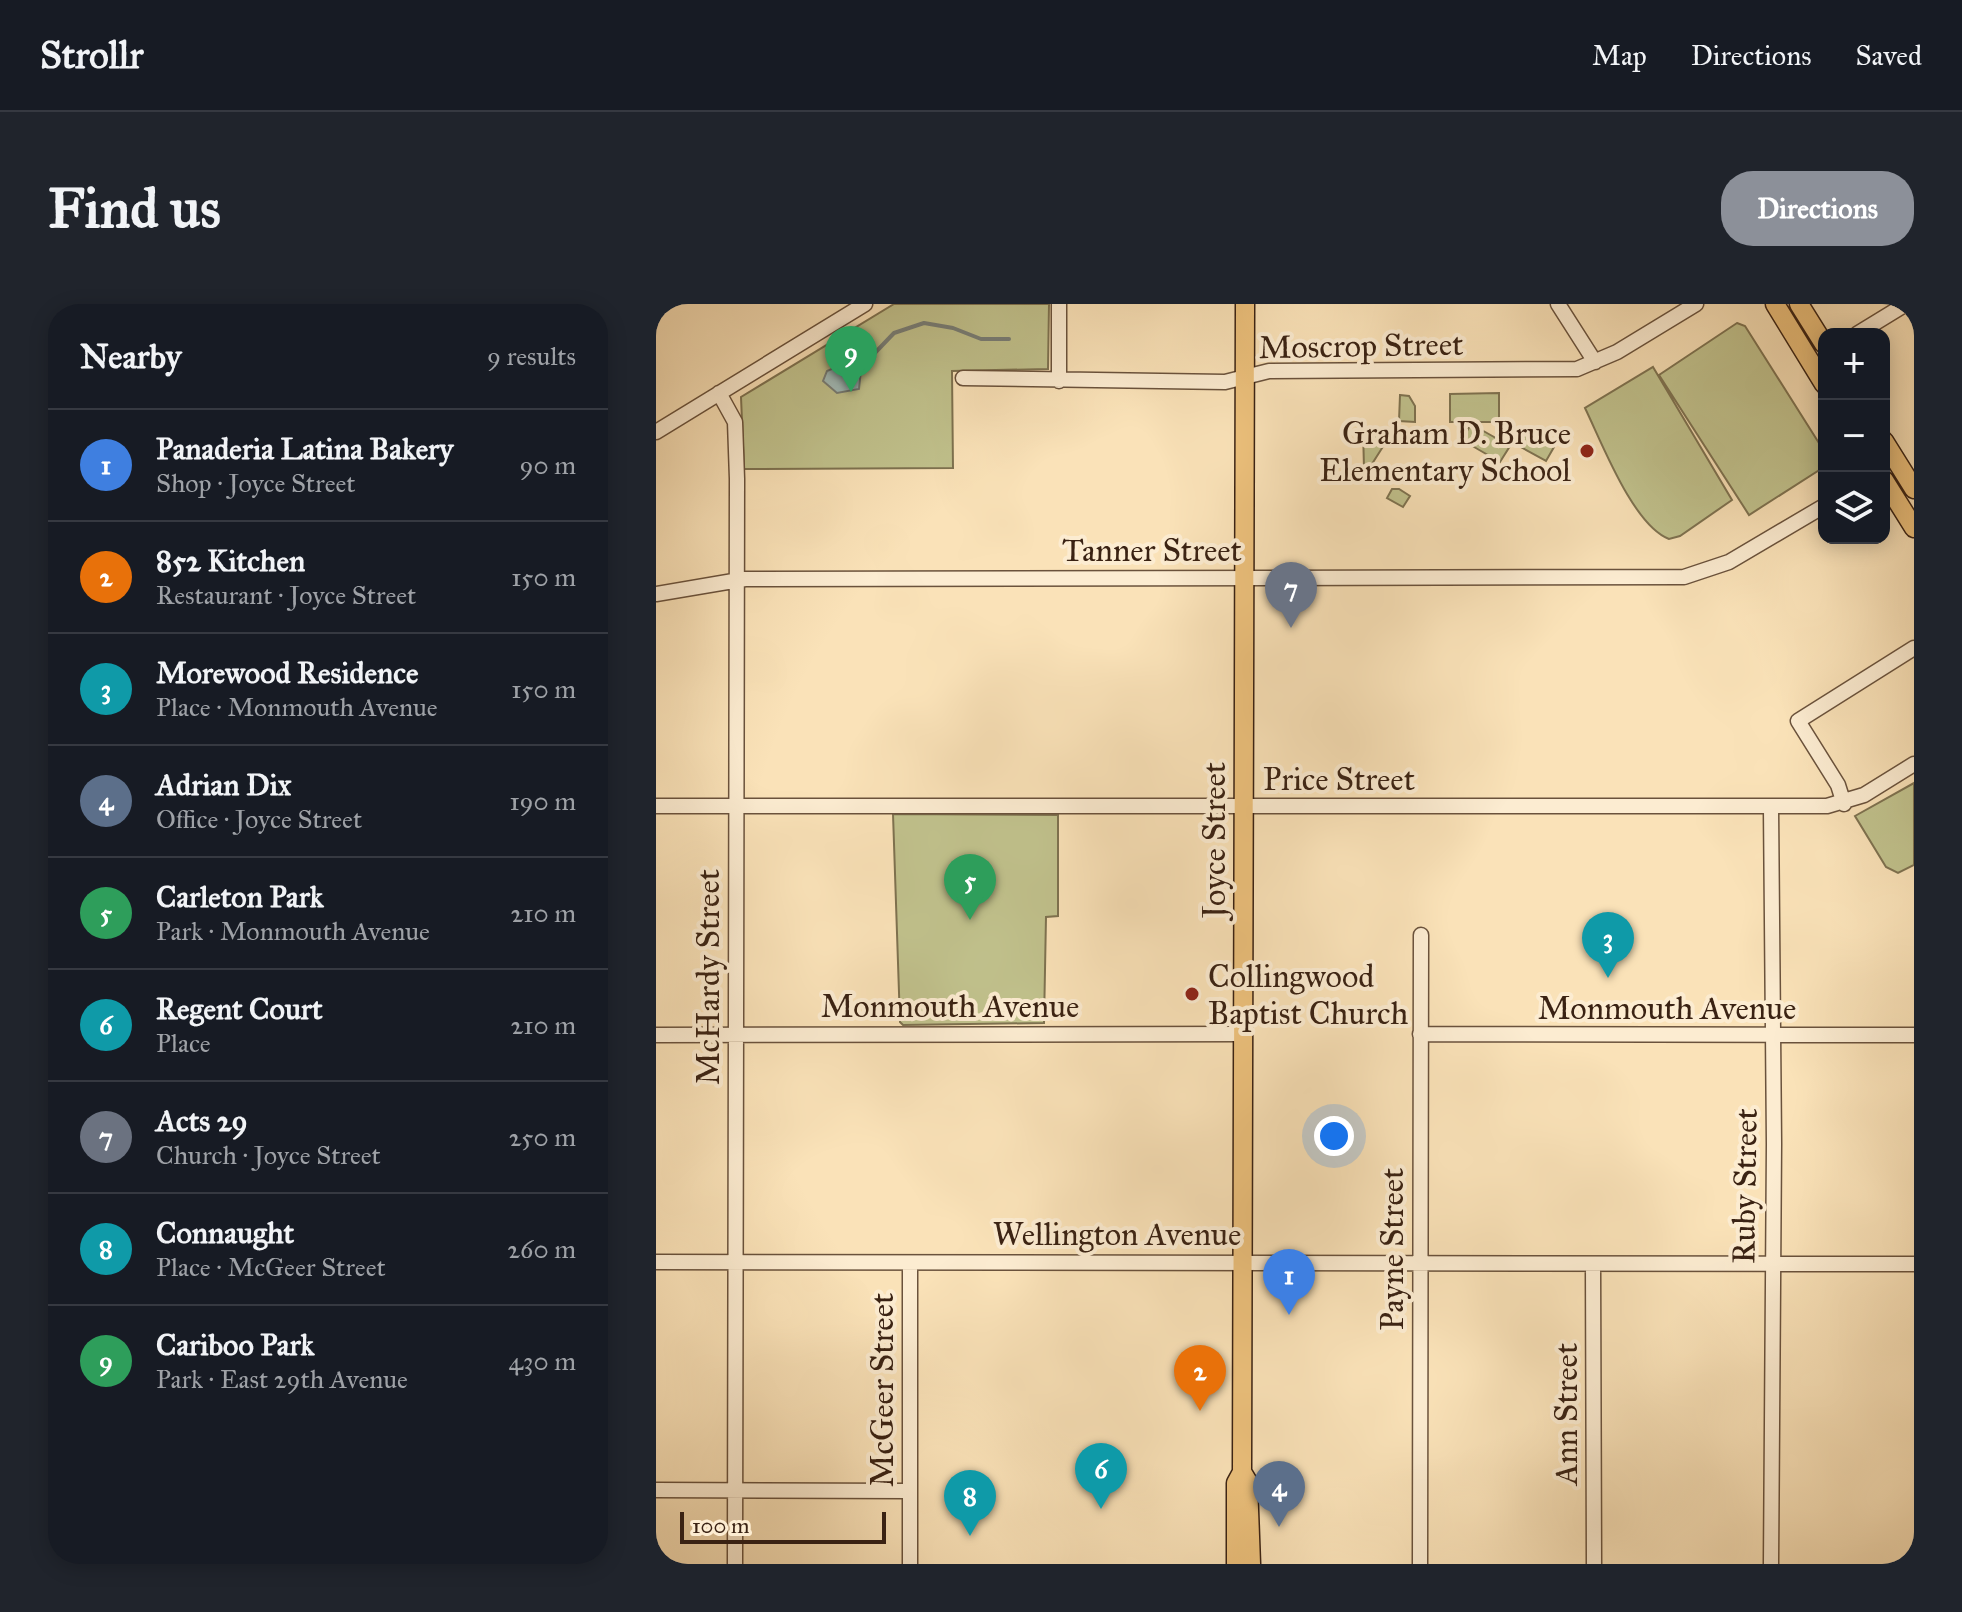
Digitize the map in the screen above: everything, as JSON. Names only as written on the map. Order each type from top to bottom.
[{"type":"main road","name":"Joyce Street","points":[[1236,1564],[1236,1483],[1242,1472],[1245,1262],[1245,304]]},
{"type":"main road","points":[[1775,304],[1818,374]]},
{"type":"main road","points":[[1799,304],[1818,334]]},
{"type":"main road","points":[[1890,451],[1914,489]]},
{"type":"main road","points":[[1890,490],[1914,528]]},
{"type":"main road","name":"Joyce Street","points":[[1242,1472],[1248,1482],[1251,1564]]},
{"type":"street","points":[[656,432],[865,304]]},
{"type":"street","points":[[1059,304],[1059,381]]},
{"type":"street","points":[[1558,304],[1595,362]]},
{"type":"street","name":"Moscrop Street","points":[[963,378],[1225,382],[1269,371],[1557,371],[1595,362],[1696,304]]},
{"type":"street","points":[[1867,328],[1906,304]]},
{"type":"street","name":"McHardy Street","points":[[719,393],[735,422],[735,1564]]},
{"type":"street","name":"Tanner Street","points":[[656,594],[734,580],[1684,577],[1729,562],[1818,510]]},
{"type":"street","points":[[1844,804],[1838,785],[1798,721],[1914,648]]},
{"type":"street","name":"Price Street","points":[[656,806],[1771,808],[1844,804],[1914,764]]},
{"type":"street","name":"Ruby Street","points":[[1771,808],[1771,1564]]},
{"type":"street","name":"Payne Street","points":[[1420,1564],[1421,935]]},
{"type":"street","name":"Monmouth Avenue","points":[[656,1035],[1244,1034]]},
{"type":"street","name":"Monmouth Avenue","points":[[1420,1034],[1914,1035]]},
{"type":"street","name":"Wellington Avenue","points":[[656,1262],[1914,1264]]},
{"type":"street","name":"McGeer Street","points":[[910,1263],[910,1564]]},
{"type":"street","name":"Ann Street","points":[[1593,1264],[1594,1564]]},
{"type":"street","points":[[656,1490],[910,1491]]},
{"type":"green space","points":[[894,304],[1049,304],[1048,369],[952,371],[953,468],[744,469],[741,397]]},
{"type":"green space","points":[[1737,323],[1745,326],[1818,442],[1818,471],[1749,515],[1659,375]]},
{"type":"green space","points":[[1653,367],[1732,500],[1680,536],[1669,539],[1643,518],[1631,501],[1585,408]]},
{"type":"green space","points":[[1499,393],[1499,422],[1450,422],[1450,394]]},
{"type":"green space","points":[[1400,395],[1409,396],[1415,406],[1415,422],[1399,421]]},
{"type":"green space","points":[[1471,424],[1510,446],[1500,462],[1462,440]]},
{"type":"green space","points":[[1363,429],[1384,431],[1384,445],[1370,467],[1364,468]]},
{"type":"green space","points":[[1526,430],[1554,447],[1546,461],[1517,445]]},
{"type":"green space","points":[[1392,489],[1399,489],[1410,496],[1403,507],[1387,498]]},
{"type":"green space","points":[[1914,783],[1914,865],[1898,873],[1886,867],[1855,816]]},
{"type":"green space","points":[[893,814],[1058,815],[1058,916],[1046,917],[1044,1023],[903,1025],[900,1022]]},
{"type":"water","points":[[848,362],[861,370],[859,389],[837,393],[823,381],[827,371]]},
{"type":"waterway","points":[[853,366],[871,357],[894,333],[924,323],[953,328],[981,339],[1009,339]]},
{"type":"place","name":"Cariboo Park","points":[[851,392]]},
{"type":"place","name":"Graham D. Bruce Elementary School","points":[[1587,451]]},
{"type":"place","name":"Acts 29","points":[[1291,628]]},
{"type":"place","name":"Carleton Park","points":[[970,920]]},
{"type":"place","name":"Morewood Residence","points":[[1608,978]]},
{"type":"place","name":"Collingwood Baptist Church","points":[[1192,994]]},
{"type":"place","name":"Panaderia Latina Bakery","points":[[1289,1315]]},
{"type":"place","name":"852 Kitchen","points":[[1200,1411]]},
{"type":"place","name":"Regent Court","points":[[1101,1509]]},
{"type":"place","name":"Adrian Dix","points":[[1279,1527]]},
{"type":"place","name":"Connaught","points":[[970,1536]]}]
